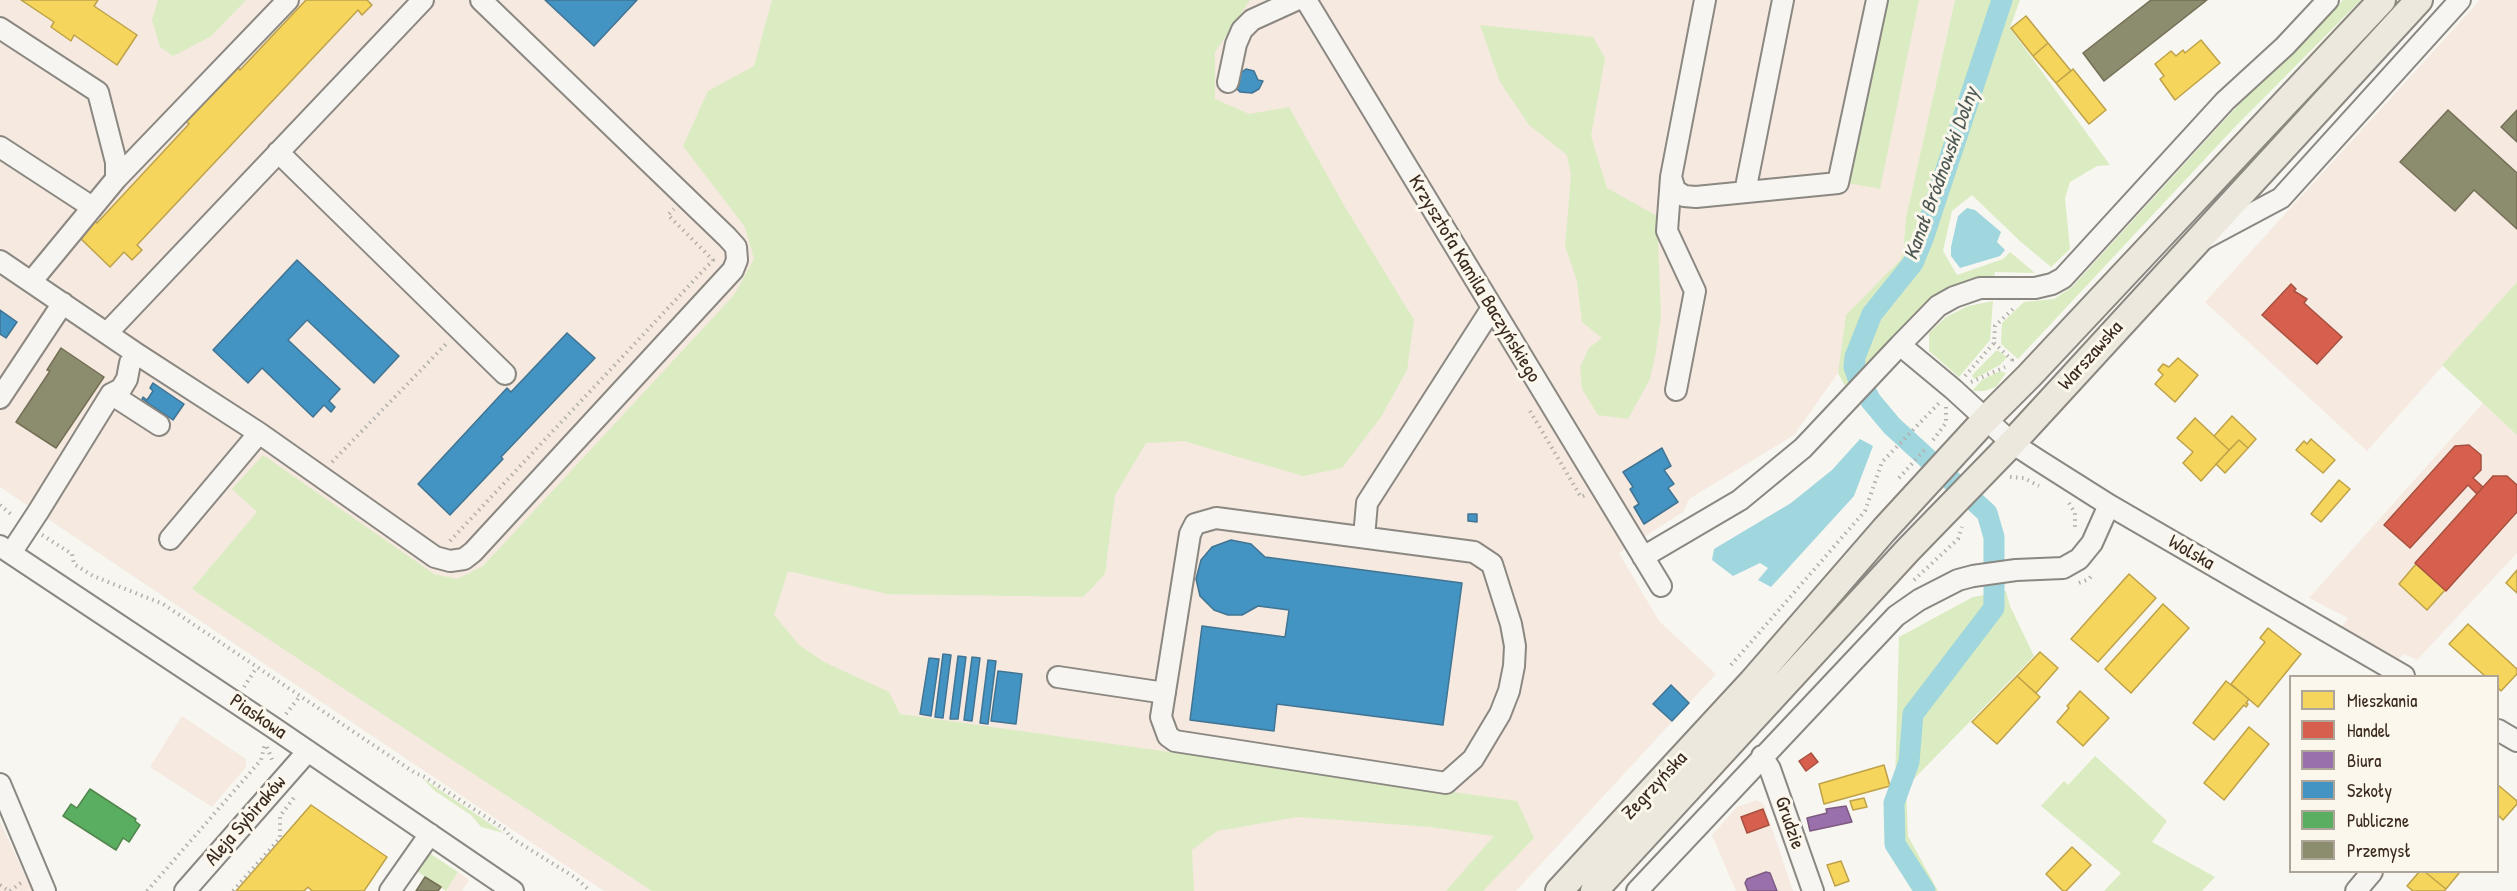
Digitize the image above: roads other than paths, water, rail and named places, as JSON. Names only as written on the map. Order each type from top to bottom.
[{"type":"main road","name":"Warszawska","points":[[1752,682],[1920,490],[1946,445],[1985,420],[2029,376],[2382,0]]},
{"type":"main road","name":"Warszawska","points":[[1761,710],[1954,516],[1984,472],[2419,0]]},
{"type":"main road","name":"Zegrzyńska","points":[[1559,891],[1752,682]]},
{"type":"main road","name":"Zegrzyńska","points":[[1594,891],[1761,710]]},
{"type":"street","points":[[31,282],[116,179],[288,0]]},
{"type":"street","points":[[0,261],[107,333],[133,358],[259,433],[435,557],[450,561],[464,559],[473,552],[733,270],[737,260],[736,247],[481,0]]},
{"type":"street","points":[[1228,82],[1236,44],[1242,30],[1252,20],[1296,0]]},
{"type":"street","name":"Krzysztofa Kamila Baczyńskiego","points":[[1306,0],[1661,586]]},
{"type":"street","points":[[1676,390],[1695,291],[1667,231],[1671,177],[1705,0]]},
{"type":"street","points":[[1745,192],[1783,0]]},
{"type":"street","points":[[1671,177],[1675,190],[1684,196],[1838,183],[1877,0]]},
{"type":"street","points":[[1639,550],[1740,500],[1803,448],[1938,306],[1954,297],[1980,288],[2035,288],[2052,284],[2063,278],[2225,101],[2285,46],[2328,0]]},
{"type":"street","points":[[2193,245],[2282,198],[2460,0]]},
{"type":"street","points":[[107,333],[418,2]]},
{"type":"street","points":[[0,28],[98,92],[116,162],[116,179]]},
{"type":"street","points":[[0,147],[92,207]]},
{"type":"street","points":[[278,152],[505,374]]},
{"type":"street","points":[[0,398],[63,303]]},
{"type":"street","points":[[1364,537],[1367,502],[1492,308]]},
{"type":"street","name":"Wolska","points":[[1900,345],[1949,393],[2012,443],[2109,505],[2402,675]]},
{"type":"street","points":[[5,550],[38,512],[111,394],[121,389],[127,380],[133,358]]},
{"type":"street","points":[[111,394],[159,425]]},
{"type":"street","points":[[170,539],[259,433]]},
{"type":"street","points":[[1637,891],[1896,616],[1919,600],[1958,580],[2016,570],[2063,568],[2079,559],[2092,543],[2109,505]]},
{"type":"street","points":[[1216,518],[1364,537],[1474,552],[1492,564],[1511,624],[1515,646],[1509,691],[1500,714],[1473,759],[1446,783],[1175,741],[1168,736],[1161,717],[1190,534],[1195,524],[1216,518]]},
{"type":"street","name":"Piaskowa","points":[[5,550],[308,751],[513,891]]},
{"type":"street","points":[[1058,677],[1165,693]]},
{"type":"street","points":[[2499,731],[2517,741]]},
{"type":"street","name":"Aleja Sybiraków","points":[[185,891],[308,751]]},
{"type":"street","name":"Grudzie","points":[[1762,756],[1770,769],[1813,891]]},
{"type":"street","points":[[0,784],[45,891]]},
{"type":"street","points":[[390,891],[430,834]]},
{"type":"street","points":[[2356,891],[2371,873]]},
{"type":"water","points":[[1967,208],[1975,210],[2001,232],[1997,242],[2005,250],[2000,256],[1960,268],[1951,256],[1951,247],[1958,216]]},
{"type":"water","points":[[1860,439],[1873,446],[1854,496],[1771,587],[1758,580],[1768,568],[1760,563],[1733,576],[1712,560],[1714,549],[1791,503],[1832,470]]},
{"type":"waterway","name":"Kanał Bródnowski Dolny","points":[[1925,891],[1895,844],[1894,803],[1909,762],[1913,714],[1994,608],[1994,537],[1987,513],[1892,426],[1871,401],[1854,367],[1855,357],[1872,314],[1913,263],[1923,239],[2002,0]]}]
